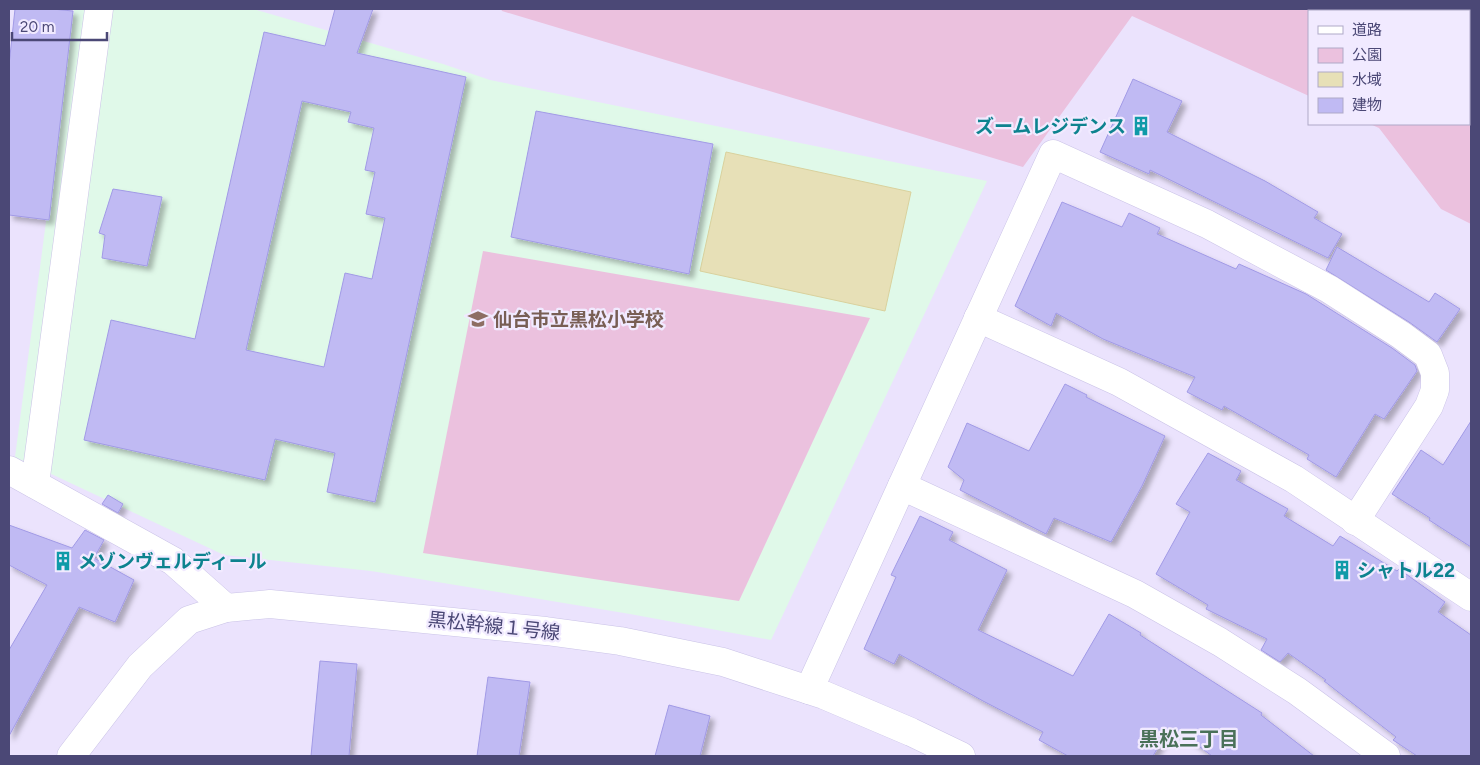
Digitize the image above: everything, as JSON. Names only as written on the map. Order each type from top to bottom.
[{"type":"street","points":[[35,484],[99,9]]},
{"type":"street","points":[[809,690],[1053,154],[1207,224],[1329,288],[1428,355],[1435,373],[1435,390],[1429,406],[1356,521]]},
{"type":"street","points":[[978,318],[1119,382],[1294,479],[1471,597]]},
{"type":"street","points":[[9,470],[173,561],[226,608]]},
{"type":"street","points":[[902,486],[1135,594],[1220,642],[1297,691],[1386,756]]},
{"type":"street","name":"黒松幹線１号線","points":[[71,756],[140,666],[189,620],[226,608],[270,604],[620,640],[723,662],[809,690],[911,732],[962,756]]},
{"type":"shaded area","name":"仙台市立黒松小学校","points":[[74,9],[253,9],[443,64],[490,80],[987,181],[771,640],[630,614],[371,571],[224,555],[15,457]]},
{"type":"green space","points":[[501,9],[1471,9],[1471,224],[1441,209],[1379,128],[1372,125],[1470,125],[1470,10],[1308,10],[1308,96],[1132,16],[1023,167],[502,11]]},
{"type":"green space","points":[[483,251],[870,318],[739,601],[423,553]]},
{"type":"water","points":[[726,152],[911,192],[885,311],[700,271]]},
{"type":"building","points":[[15,9],[73,11],[49,220],[9,215],[9,65]]},
{"type":"building","points":[[335,9],[373,9],[357,53],[466,77],[375,502],[327,492],[335,453],[275,439],[265,480],[84,440],[111,320],[195,339],[264,32],[325,46]],"holes":[[[302,101],[351,112],[348,122],[374,128],[365,170],[375,172],[366,214],[385,218],[372,279],[345,273],[324,367],[246,350]]]},
{"type":"building","points":[[1133,79],[1182,101],[1167,132],[1265,181],[1318,212],[1314,218],[1342,234],[1328,258],[1150,170],[1149,174],[1100,152]]},
{"type":"building","points":[[536,111],[713,144],[689,274],[511,237]]},
{"type":"building","points":[[113,189],[162,197],[147,266],[102,258],[105,235],[99,233]]},
{"type":"building","points":[[1062,202],[1122,227],[1129,213],[1160,228],[1157,234],[1236,269],[1239,264],[1306,294],[1392,348],[1415,365],[1417,371],[1384,419],[1375,414],[1336,477],[1307,459],[1309,455],[1224,406],[1222,410],[1187,392],[1195,377],[1103,339],[1056,313],[1051,326],[1015,306]]},
{"type":"building","points":[[1337,247],[1429,302],[1435,293],[1460,309],[1437,342],[1409,322],[1326,270]]},
{"type":"building","points":[[1065,384],[1087,395],[1086,397],[1165,436],[1142,486],[1111,542],[1054,518],[1046,534],[960,490],[964,480],[948,467],[967,423],[1029,451]]},
{"type":"building","points":[[1471,421],[1471,547],[1392,494],[1421,450],[1443,465]]},
{"type":"building","points":[[1208,453],[1241,471],[1236,480],[1288,509],[1284,516],[1333,546],[1340,536],[1397,571],[1399,569],[1445,602],[1438,612],[1471,635],[1471,756],[1417,756],[1393,740],[1396,737],[1324,681],[1326,680],[1288,653],[1280,662],[1261,650],[1267,639],[1206,609],[1208,605],[1156,574],[1190,512],[1176,504]]},
{"type":"building","points":[[108,495],[123,504],[118,513],[102,504]]},
{"type":"building","points":[[920,516],[953,532],[949,540],[1007,570],[978,630],[1073,676],[1109,614],[1262,713],[1261,715],[1314,756],[1212,756],[1177,730],[1175,732],[1169,728],[1153,756],[1068,756],[1039,740],[1043,732],[899,654],[894,664],[864,649],[896,577],[891,575]]},
{"type":"building","points":[[9,525],[72,548],[85,530],[104,540],[94,558],[134,580],[115,622],[79,607],[9,736],[9,650],[47,585],[9,565]]},
{"type":"building","points":[[320,661],[357,664],[349,756],[311,756]]},
{"type":"building","points":[[488,677],[530,682],[519,756],[477,756]]},
{"type":"building","points":[[669,705],[710,716],[700,756],[655,756]]},
{"type":"place","name":"ズームレジデンス","points":[[1141,126]]},
{"type":"place","name":"仙台市立黒松小学校","points":[[478,319]]},
{"type":"place","name":"メゾンヴェルディール","points":[[63,561]]},
{"type":"place","name":"シャトル22","points":[[1342,570]]},
{"type":"district","name":"黒松三丁目","points":[[1189,739]]}]
